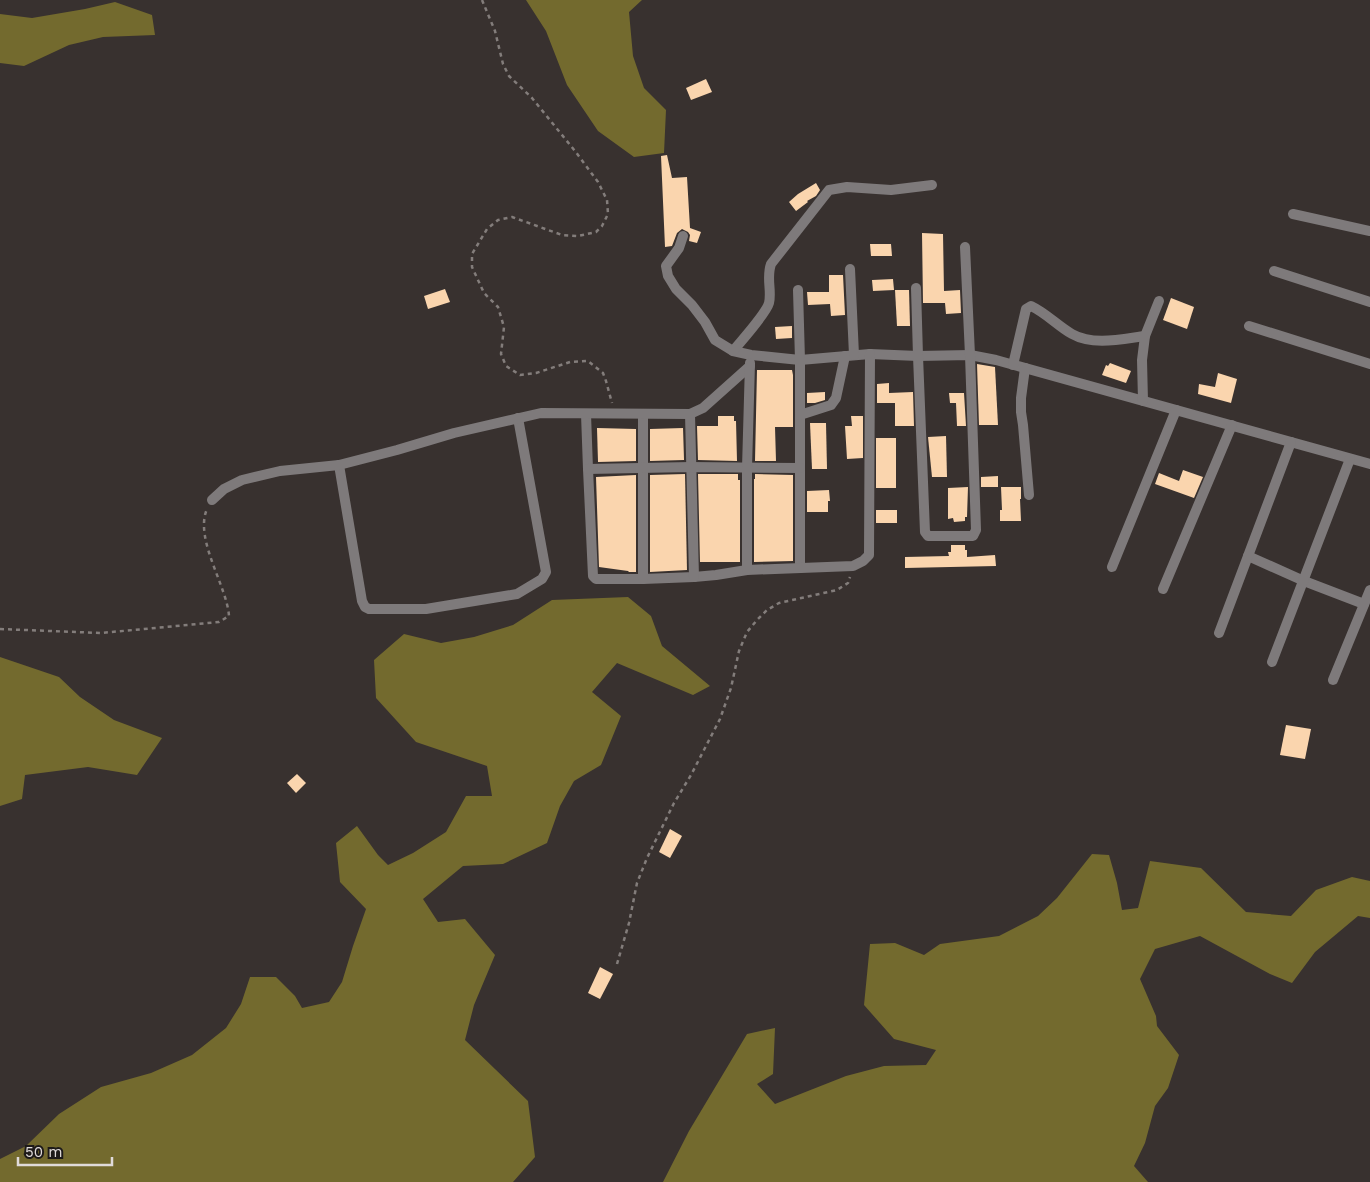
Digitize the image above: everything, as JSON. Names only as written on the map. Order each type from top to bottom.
[{"type":"street","points":[[733,351],[769,305],[768,273],[770,264],[829,190],[846,186],[891,190],[932,186]]},
{"type":"street","points":[[1293,214],[1370,231]]},
{"type":"street","points":[[683,236],[679,248],[666,266],[668,276],[676,289],[692,305],[715,340],[733,351],[750,355],[800,360],[870,354],[918,356],[970,355],[996,360],[1370,464]]},
{"type":"street","points":[[916,288],[925,532],[928,536],[973,536],[976,530],[964,247]]},
{"type":"street","points":[[800,415],[832,405],[836,398],[849,355],[850,269]]},
{"type":"street","points":[[1274,271],[1370,302]]},
{"type":"street","points":[[798,290],[800,568]]},
{"type":"street","points":[[1143,401],[1142,360],[1145,336],[1159,301]]},
{"type":"street","points":[[1013,365],[1026,309],[1031,306],[1073,335],[1092,340],[1145,336]]},
{"type":"street","points":[[1249,326],[1370,364]]},
{"type":"street","points":[[586,414],[593,576],[596,579],[694,577],[747,570],[853,566],[863,561],[869,555],[870,354]]},
{"type":"street","points":[[747,570],[750,355]]},
{"type":"street","points":[[212,500],[224,489],[242,480],[280,471],[339,465],[454,433],[541,413],[690,414],[703,408],[750,366]]},
{"type":"street","points":[[1025,368],[1021,412],[1029,495]]},
{"type":"street","points":[[1112,567],[1176,410]]},
{"type":"street","points":[[643,414],[643,579]]},
{"type":"street","points":[[690,414],[694,577]]},
{"type":"street","points":[[339,465],[362,601],[365,607],[369,609],[426,609],[517,594],[542,579],[546,572],[518,418]]},
{"type":"street","points":[[1163,589],[1232,425]]},
{"type":"street","points":[[1218,633],[1292,442]]},
{"type":"street","points":[[1272,662],[1350,458]]},
{"type":"street","points":[[588,469],[691,467],[800,468]]},
{"type":"street","points":[[1248,556],[1304,581],[1364,604]]},
{"type":"street","points":[[1333,680],[1370,590]]},
{"type":"path","points":[[482,0],[495,31],[503,64],[509,76],[532,98],[598,182],[607,200],[608,214],[602,226],[596,232],[578,236],[562,235],[512,217],[498,220],[487,229],[472,254],[472,266],[484,293],[498,307],[504,327],[501,354],[506,366],[520,375],[536,373],[570,362],[588,361],[603,373],[615,414]]},
{"type":"path","points":[[0,629],[101,633],[220,622],[229,616],[229,607],[211,561],[205,532],[205,515],[212,500]]},
{"type":"path","points":[[617,964],[629,923],[637,883],[647,858],[674,804],[720,719],[731,688],[739,651],[746,632],[762,615],[779,604],[837,590],[848,583],[853,566]]},
{"type":"shaded area","points":[[526,0],[642,0],[629,12],[633,56],[644,88],[666,110],[664,153],[634,157],[598,131],[567,85],[546,31]]},
{"type":"shaded area","points":[[115,2],[152,15],[155,35],[103,37],[69,45],[24,66],[0,63],[0,14],[32,18]]},
{"type":"shaded area","points":[[628,597],[651,616],[662,646],[710,686],[693,695],[617,663],[592,692],[621,716],[601,765],[574,781],[560,806],[547,843],[503,864],[463,866],[423,899],[438,922],[465,919],[495,955],[474,1005],[465,1040],[528,1101],[535,1157],[513,1182],[0,1182],[0,1159],[26,1146],[59,1114],[101,1087],[151,1073],[192,1055],[226,1028],[241,1004],[250,977],[276,977],[295,996],[302,1008],[329,1002],[342,982],[366,909],[340,882],[336,843],[357,826],[378,855],[388,865],[413,853],[446,832],[466,796],[492,796],[487,766],[416,742],[376,698],[374,660],[404,634],[441,643],[474,637],[513,625],[552,600]]},
{"type":"shaded area","points":[[0,657],[59,677],[80,697],[114,720],[162,738],[137,775],[88,767],[25,775],[22,799],[0,806]]},
{"type":"shaded area","points":[[1092,854],[1109,855],[1122,910],[1138,908],[1150,861],[1201,868],[1246,912],[1291,916],[1316,890],[1352,877],[1370,881],[1370,918],[1358,916],[1315,952],[1292,983],[1270,974],[1200,936],[1155,949],[1140,979],[1156,1016],[1157,1026],[1179,1055],[1168,1088],[1155,1106],[1145,1143],[1134,1166],[1148,1182],[663,1182],[689,1131],[747,1034],[775,1028],[773,1074],[757,1084],[775,1104],[846,1076],[884,1066],[926,1065],[936,1050],[894,1039],[864,1005],[870,944],[895,943],[924,955],[940,944],[999,936],[1038,916],[1057,898]]},
{"type":"building","points":[[706,79],[712,92],[691,100],[686,88]]},
{"type":"building","points":[[667,155],[672,178],[687,177],[690,228],[701,232],[697,243],[689,241],[690,235],[682,229],[677,233],[672,246],[665,247],[661,156]]},
{"type":"building","points":[[816,183],[820,190],[816,196],[796,211],[789,202]]},
{"type":"building","points":[[922,233],[943,234],[944,291],[960,290],[961,313],[946,314],[945,303],[923,303]]},
{"type":"building","points":[[870,244],[891,244],[892,256],[871,256]]},
{"type":"building","points":[[829,275],[843,275],[845,315],[831,316],[830,304],[808,305],[807,292],[829,292]]},
{"type":"building","points":[[893,279],[894,290],[873,291],[872,280]]},
{"type":"building","points":[[445,289],[450,302],[428,309],[424,296]]},
{"type":"building","points":[[895,290],[909,290],[910,326],[897,326]]},
{"type":"building","points":[[1171,298],[1194,307],[1187,329],[1163,320]]},
{"type":"building","points":[[792,326],[792,338],[776,339],[775,327]]},
{"type":"building","points":[[1110,363],[1131,371],[1126,383],[1102,375],[1106,365],[1108,366]]},
{"type":"building","points":[[977,364],[995,367],[998,425],[979,425]]},
{"type":"building","points":[[757,370],[792,370],[793,427],[775,427],[776,461],[755,461]]},
{"type":"building","points":[[1218,373],[1237,379],[1231,403],[1198,394],[1199,384],[1215,387]]},
{"type":"building","points":[[889,383],[889,393],[913,392],[914,426],[895,426],[895,403],[877,403],[877,384]]},
{"type":"building","points":[[825,392],[825,400],[807,403],[807,393]]},
{"type":"building","points":[[949,393],[964,393],[966,426],[957,426],[956,403],[950,403]]},
{"type":"building","points":[[718,416],[734,416],[734,421],[736,421],[737,461],[698,460],[697,426],[718,426]]},
{"type":"building","points":[[851,416],[863,416],[863,458],[847,459],[845,426],[852,426]]},
{"type":"building","points":[[810,423],[826,423],[827,469],[812,469]]},
{"type":"building","points":[[597,428],[636,429],[636,461],[598,462]]},
{"type":"building","points":[[683,428],[684,460],[650,461],[650,429]]},
{"type":"building","points":[[946,436],[947,477],[932,477],[928,437]]},
{"type":"building","points":[[876,438],[896,438],[896,488],[876,488]]},
{"type":"building","points":[[1183,470],[1203,477],[1194,498],[1155,484],[1159,473],[1179,481]]},
{"type":"building","points":[[685,474],[687,570],[650,572],[650,475]]},
{"type":"building","points":[[698,474],[738,474],[738,480],[740,480],[740,562],[700,562]]},
{"type":"building","points":[[755,474],[793,475],[793,561],[754,562]]},
{"type":"building","points":[[636,475],[636,572],[599,567],[596,477]]},
{"type":"building","points":[[998,476],[998,487],[981,487],[981,477]]},
{"type":"building","points":[[968,487],[967,517],[965,517],[965,521],[954,522],[953,518],[948,519],[948,488]]},
{"type":"building","points":[[1001,487],[1021,487],[1021,521],[1000,521],[1000,510],[1002,510]]},
{"type":"building","points":[[829,490],[828,512],[807,512],[807,491]]},
{"type":"building","points":[[876,510],[897,510],[897,523],[876,523]]},
{"type":"building","points":[[951,545],[965,545],[967,557],[995,555],[996,566],[905,568],[905,557],[949,556],[948,552],[951,552]]},
{"type":"building","points":[[1286,725],[1311,729],[1305,759],[1280,755]]},
{"type":"building","points":[[297,774],[306,783],[296,793],[287,783]]},
{"type":"building","points":[[670,829],[682,836],[670,858],[659,852]]},
{"type":"building","points":[[600,967],[613,974],[600,999],[588,993]]}]
